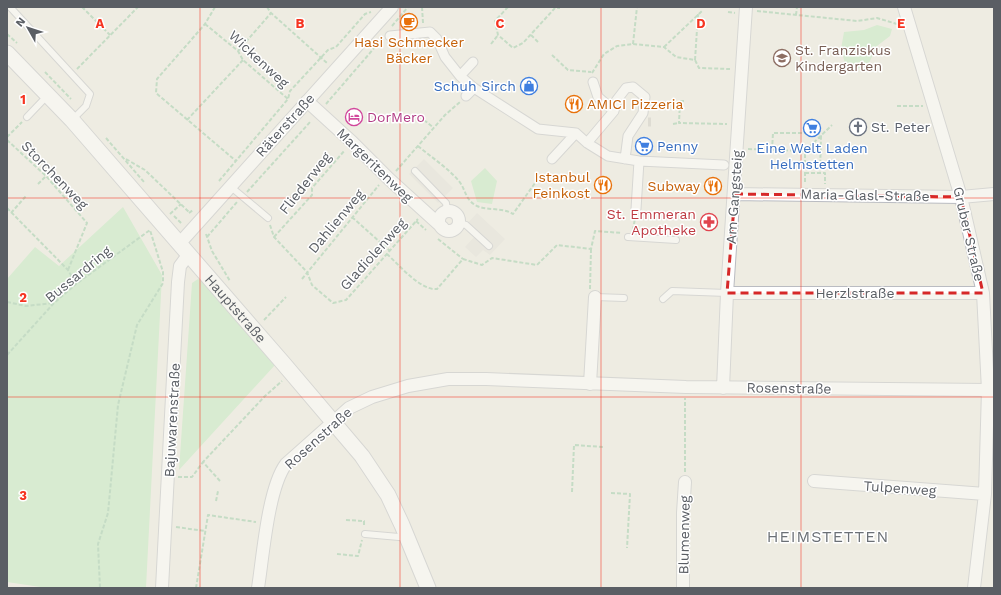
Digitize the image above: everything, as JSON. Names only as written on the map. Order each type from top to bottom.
[{"type":"street","name":"Räterstraße","points":[[184,249],[231,187],[392,7]]},
{"type":"street","name":"Gruber Straße","points":[[904,7],[908,25],[962,197],[983,293],[988,390],[985,494],[974,588]]},
{"type":"street","name":"Am Gangsteig","points":[[723,388],[727,293],[735,194],[746,8]]},
{"type":"street","points":[[390,36],[423,29],[430,32],[437,39],[445,57],[460,76],[474,88],[538,129],[576,133],[587,143],[608,156],[639,161],[724,165]]},
{"type":"street","name":"Hauptstraße","points":[[9,59],[48,95],[72,120],[334,421],[376,475],[388,495],[428,588]]},
{"type":"street","points":[[460,76],[473,62]]},
{"type":"street","points":[[593,82],[598,97],[614,111]]},
{"type":"street","points":[[587,143],[614,111],[616,101],[626,88],[633,87],[645,97],[643,113],[628,136],[625,159]]},
{"type":"street","points":[[466,96],[474,88]]},
{"type":"street","name":"Margeritenweg","points":[[307,101],[352,142],[388,178],[420,217],[438,232]]},
{"type":"street","points":[[638,122],[648,122]]},
{"type":"street","points":[[552,159],[576,133]]},
{"type":"street","points":[[636,209],[639,161]]},
{"type":"street","name":"Maria-Glasl-Straße","points":[[735,194],[962,197],[994,194]]},
{"type":"street","points":[[447,211],[452,211],[457,215],[459,223],[457,227],[451,230],[438,232],[442,214],[447,211]]},
{"type":"street","name":"Bajuwarenstraße","points":[[162,588],[169,478],[178,282],[184,249]]},
{"type":"street","name":"Herzlstraße","points":[[727,293],[983,293]]},
{"type":"street","points":[[590,384],[592,295]]},
{"type":"street","name":"Rosenstraße","points":[[258,588],[275,485],[279,473],[286,464],[349,408],[372,397],[427,382],[486,379],[723,388],[988,390]]},
{"type":"street","name":"Tulpenweg","points":[[814,481],[985,494]]},
{"type":"street","name":"Blumenweg","points":[[684,588],[683,513],[685,482]]},
{"type":"lane","points":[[10,7],[90,94],[86,106],[72,120]]},
{"type":"lane","points":[[27,117],[48,95]]},
{"type":"lane","points":[[415,171],[446,203],[447,211]]},
{"type":"lane","points":[[231,187],[268,218]]},
{"type":"lane","points":[[459,223],[466,225],[490,246]]},
{"type":"lane","points":[[630,235],[676,240]]},
{"type":"lane","points":[[663,299],[672,291],[727,293]]},
{"type":"lane","points":[[592,295],[624,298]]},
{"type":"lane","points":[[365,534],[399,537],[406,536]]},
{"type":"path","points":[[82,7],[110,35]]},
{"type":"path","points":[[72,74],[138,7]]},
{"type":"path","points":[[215,7],[205,24],[157,79],[156,93],[246,170]]},
{"type":"path","points":[[267,7],[271,13],[335,70]]},
{"type":"path","points":[[215,185],[288,100],[290,91],[328,50],[336,47],[365,14],[370,13],[375,7]]},
{"type":"path","points":[[422,7],[423,29]]},
{"type":"path","points":[[508,7],[495,21],[498,35],[513,48],[524,43],[554,8],[560,8]]},
{"type":"path","points":[[633,44],[637,7]]},
{"type":"path","points":[[796,15],[797,7]]},
{"type":"path","points":[[746,8],[857,21],[877,18],[897,24],[908,25]]},
{"type":"path","points":[[664,47],[702,11]]},
{"type":"path","points":[[238,51],[271,13]]},
{"type":"path","points":[[698,14],[694,60],[699,68],[742,70]]},
{"type":"path","name":"Wickenweg","points":[[205,24],[238,51],[243,60],[288,100]]},
{"type":"path","points":[[491,44],[498,35]]},
{"type":"path","points":[[530,36],[538,42]]},
{"type":"path","points":[[552,55],[568,70],[591,72],[604,54],[617,46],[633,44],[664,47],[676,57],[694,60]]},
{"type":"path","points":[[187,120],[243,60]]},
{"type":"path","name":"Dahlienweg","points":[[302,279],[352,217],[434,128],[466,96]]},
{"type":"path","points":[[679,123],[680,101],[684,101]]},
{"type":"path","points":[[897,106],[934,107]]},
{"type":"path","points":[[7,138],[27,117]]},
{"type":"path","points":[[424,120],[434,128]]},
{"type":"path","points":[[672,124],[738,125]]},
{"type":"path","points":[[804,194],[805,151],[832,124]]},
{"type":"path","points":[[772,150],[773,133],[818,133],[820,136]]},
{"type":"path","points":[[820,136],[820,173]]},
{"type":"path","name":"Storchenweg","points":[[7,138],[46,176],[87,223],[68,270]]},
{"type":"path","name":"Fliederweg","points":[[274,237],[312,194],[312,188],[352,142]]},
{"type":"path","points":[[418,146],[459,181],[467,198],[476,205],[488,210],[508,211],[513,214],[540,176]]},
{"type":"path","points":[[737,148],[805,151]]},
{"type":"path","points":[[124,158],[145,170],[191,213]]},
{"type":"path","points":[[805,173],[825,173],[825,195]]},
{"type":"path","points":[[38,184],[46,176]]},
{"type":"path","points":[[53,184],[61,176]]},
{"type":"path","points":[[12,213],[26,196]]},
{"type":"path","points":[[170,214],[181,204]]},
{"type":"path","points":[[7,208],[68,270],[76,284]]},
{"type":"path","points":[[630,235],[636,209]]},
{"type":"path","points":[[352,217],[390,251]]},
{"type":"path","points":[[420,217],[428,231]]},
{"type":"path","name":"Gladiolenweg","points":[[307,272],[312,285],[333,303],[346,300],[420,217]]},
{"type":"path","points":[[268,218],[274,237],[307,272]]},
{"type":"path","points":[[213,229],[206,235],[212,251],[232,284]]},
{"type":"path","name":"Bussardring","points":[[7,355],[54,303],[76,284],[150,230],[163,272],[163,283],[137,325],[118,405],[108,513],[98,544],[100,588]]},
{"type":"path","points":[[592,295],[591,249],[595,231],[619,232]]},
{"type":"path","points":[[438,232],[463,259],[482,265],[492,258],[537,265],[557,245],[591,249]]},
{"type":"path","points":[[387,254],[422,286],[430,290],[437,289],[463,259]]},
{"type":"path","points":[[264,320],[286,297]]},
{"type":"path","points":[[7,302],[26,306],[54,303]]},
{"type":"path","points":[[169,478],[192,477],[203,462],[265,396],[292,372]]},
{"type":"path","points":[[685,482],[686,387]]},
{"type":"path","points":[[572,492],[574,445],[603,447]]},
{"type":"path","points":[[203,462],[220,481]]},
{"type":"path","points":[[216,501],[218,491]]},
{"type":"path","points":[[611,493],[630,494],[627,548]]},
{"type":"path","points":[[213,516],[214,511]]},
{"type":"path","points":[[196,588],[208,515],[268,524]]},
{"type":"path","points":[[337,554],[358,556],[363,535],[365,534],[363,532],[364,521],[346,520]]},
{"type":"path","points":[[165,525],[205,531]]},
{"type":"highlighted area","points":[[735,194],[961,197],[983,293],[727,293]]},
{"type":"shaded area","points":[[424,159],[453,188],[438,203],[409,174]]},
{"type":"shaded area","points":[[477,213],[505,239],[490,255],[483,250],[476,257],[465,247],[477,234],[466,225]]},
{"type":"green space","points":[[877,25],[892,29],[890,36],[877,46],[869,63],[856,70],[846,67],[841,49],[844,32],[864,30]]},
{"type":"green space","points":[[485,168],[497,181],[492,204],[477,202],[471,181]]},
{"type":"green space","points":[[123,207],[162,275],[146,588],[47,588],[7,582],[7,279],[35,247],[59,266]]},
{"type":"green space","points":[[198,279],[207,284],[275,365],[179,470],[192,283]]},
{"type":"place","name":"Hasi Schmecker Bäcker","points":[[409,22]]},
{"type":"place","name":"St. Franziskus Kindergarten","points":[[782,58]]},
{"type":"place","name":"Schuh Sirch","points":[[529,86]]},
{"type":"place","name":"AMICI Pizzeria","points":[[574,104]]},
{"type":"place","name":"DorMero","points":[[354,117]]},
{"type":"place","name":"St. Peter","points":[[858,127]]},
{"type":"place","name":"Eine Welt Laden Helmstetten","points":[[812,128]]},
{"type":"place","name":"Penny","points":[[644,146]]},
{"type":"place","name":"Istanbul Feinkost","points":[[603,185]]},
{"type":"place","name":"Subway","points":[[713,186]]},
{"type":"place","name":"St. Emmeran Apotheke","points":[[709,222]]},
{"type":"district","name":"HEIMSTETTEN","points":[[828,536]]}]
